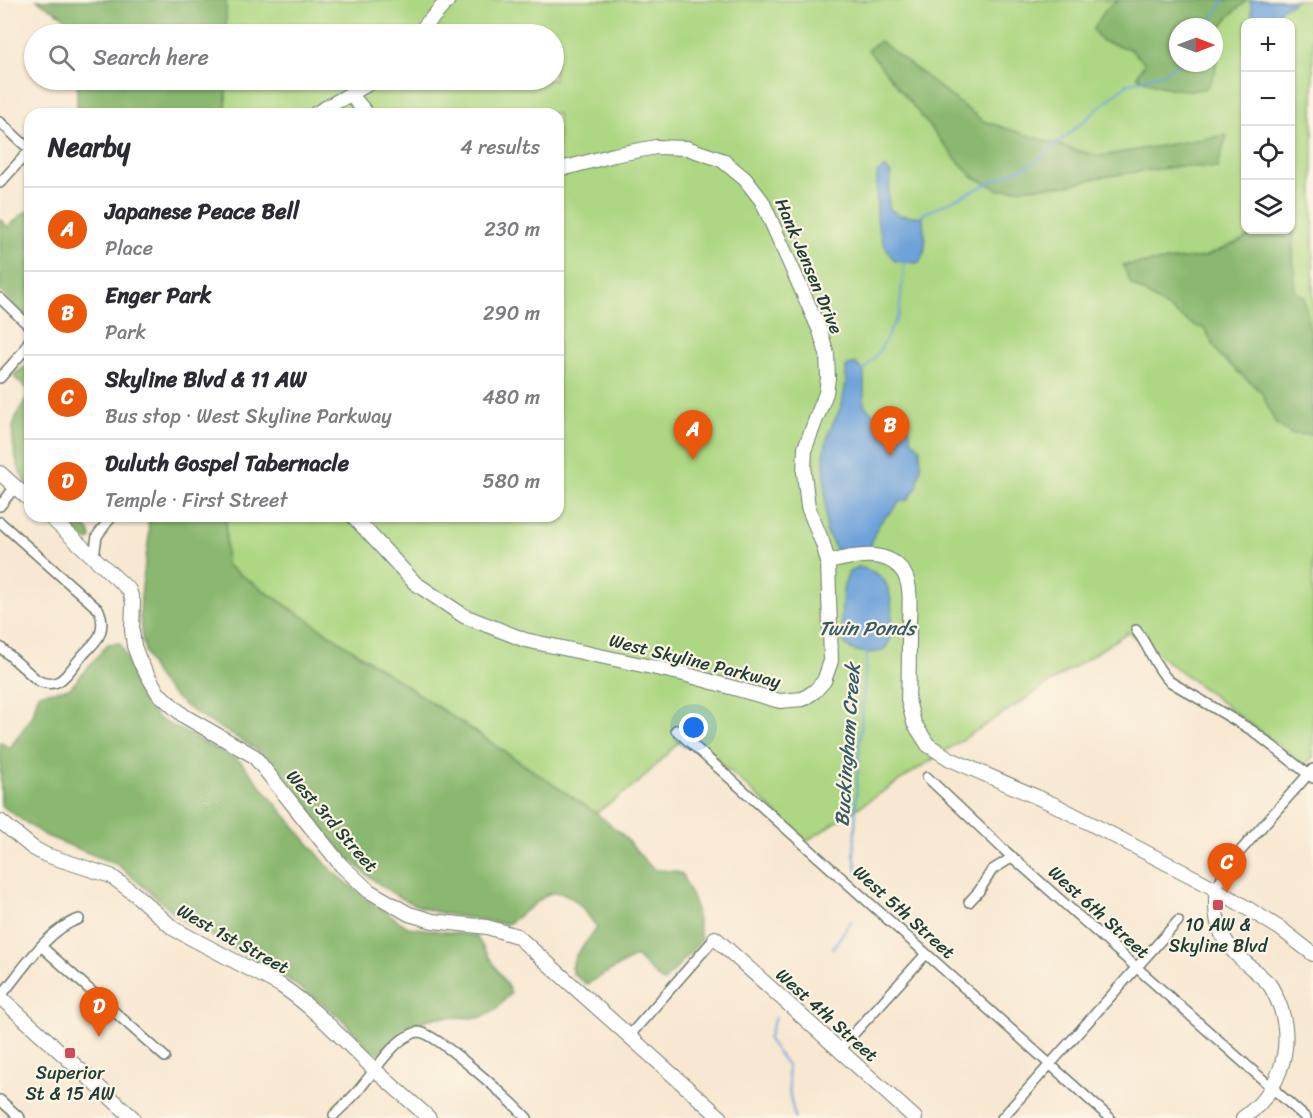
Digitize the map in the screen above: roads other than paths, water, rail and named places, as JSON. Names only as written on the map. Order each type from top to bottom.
[{"type":"street","points":[[427,24],[448,0]]},
{"type":"street","points":[[326,108],[359,90]]},
{"type":"street","points":[[351,95],[362,108]]},
{"type":"street","points":[[0,122],[24,144]]},
{"type":"street","name":"Hank Jensen Drive","points":[[564,167],[656,147],[687,148],[722,160],[745,180],[762,201],[820,331],[826,354],[828,378],[826,393],[805,448],[804,473],[808,507],[828,562]]},
{"type":"street","points":[[0,183],[24,157]]},
{"type":"street","points":[[0,298],[24,321]]},
{"type":"street","points":[[0,378],[24,350]]},
{"type":"street","points":[[0,473],[24,495]]},
{"type":"street","points":[[0,506],[15,487]]},
{"type":"street","points":[[0,522],[99,610],[102,623],[97,640],[64,679],[51,684],[37,680],[0,647]]},
{"type":"street","name":"West 3rd Street","points":[[56,522],[129,590],[133,602],[134,646],[140,662],[158,693],[184,716],[254,756],[341,865],[369,891],[409,914],[433,921],[487,927],[517,936],[721,1118]]},
{"type":"street","points":[[94,556],[97,536],[108,522]]},
{"type":"street","name":"West Skyline Parkway","points":[[359,522],[415,583],[475,621],[525,640],[684,674],[780,701],[803,699],[815,691],[829,671],[831,614],[828,562]]},
{"type":"street","points":[[828,562],[865,556],[890,560],[905,575],[909,593],[909,713],[919,734],[928,745],[950,759],[1055,805],[1216,889],[1263,917],[1313,954]]},
{"type":"street","points":[[1136,630],[1160,673],[1169,681],[1252,730],[1312,774],[1228,865],[1216,889],[1216,916],[1222,935],[1231,949],[1270,986],[1284,1021],[1286,1041],[1282,1066],[1263,1101],[1243,1118]]},
{"type":"street","name":"West 5th Street","points":[[676,730],[1110,1118]]},
{"type":"street","name":"West 6th Street","points":[[927,777],[1136,968],[1306,1118]]},
{"type":"street","name":"West 1st Street","points":[[0,821],[25,842],[46,855],[111,876],[174,929],[280,985],[308,1005],[429,1118]]},
{"type":"street","points":[[969,902],[992,870],[1013,857]]},
{"type":"street","points":[[80,919],[63,926],[0,997],[133,1118]]},
{"type":"street","points":[[1002,1118],[1178,921]]},
{"type":"street","points":[[629,1036],[715,938]]},
{"type":"street","name":"West 4th Street","points":[[715,938],[915,1118]]},
{"type":"street","points":[[42,947],[165,1057]]},
{"type":"street","points":[[839,1050],[926,954]]},
{"type":"street","points":[[334,1115],[356,1094],[405,1038],[420,1032],[429,1036],[506,1096],[527,1118]]},
{"type":"street","points":[[0,1100],[20,1118]]},
{"type":"water","points":[[1250,0],[1295,0],[1281,8],[1278,18],[1252,18]]},
{"type":"water","points":[[885,167],[891,174],[889,208],[898,215],[923,217],[925,246],[919,263],[895,261],[882,240],[877,219],[877,173]]},
{"type":"water","points":[[855,363],[864,372],[864,405],[876,416],[893,413],[908,422],[911,439],[920,448],[921,467],[917,487],[907,500],[899,502],[885,516],[877,528],[871,546],[845,551],[836,549],[826,531],[824,451],[830,430],[842,405],[846,366]]},
{"type":"water","name":"Twin Ponds","points":[[858,567],[870,570],[879,576],[885,582],[890,597],[892,627],[888,644],[884,649],[876,652],[853,650],[846,645],[842,636],[843,588],[849,572]]},
{"type":"waterway","name":"Buckingham Creek","points":[[1213,18],[1224,0]]},
{"type":"waterway","name":"Buckingham Creek","points":[[920,218],[923,214],[1037,161],[1127,84],[1169,70]]},
{"type":"waterway","name":"Buckingham Creek","points":[[863,372],[880,350],[899,314],[905,260]]},
{"type":"waterway","name":"Buckingham Creek","points":[[858,876],[854,854],[867,650]]},
{"type":"waterway","name":"Buckingham Creek","points":[[833,948],[851,921]]},
{"type":"waterway","name":"Buckingham Creek","points":[[775,1017],[768,1040],[787,1065],[795,1118]]},
{"type":"place","name":"Enger Park","points":[[890,456]]},
{"type":"place","name":"Japanese Peace Bell","points":[[693,460]]},
{"type":"place","name":"Skyline Blvd & 11 AW","points":[[1227,893]]},
{"type":"place","name":"10 AW & Skyline Blvd","points":[[1218,905]]},
{"type":"place","name":"Duluth Gospel Tabernacle","points":[[99,1037]]},
{"type":"place","name":"Superior St & 15 AW","points":[[70,1053]]}]
